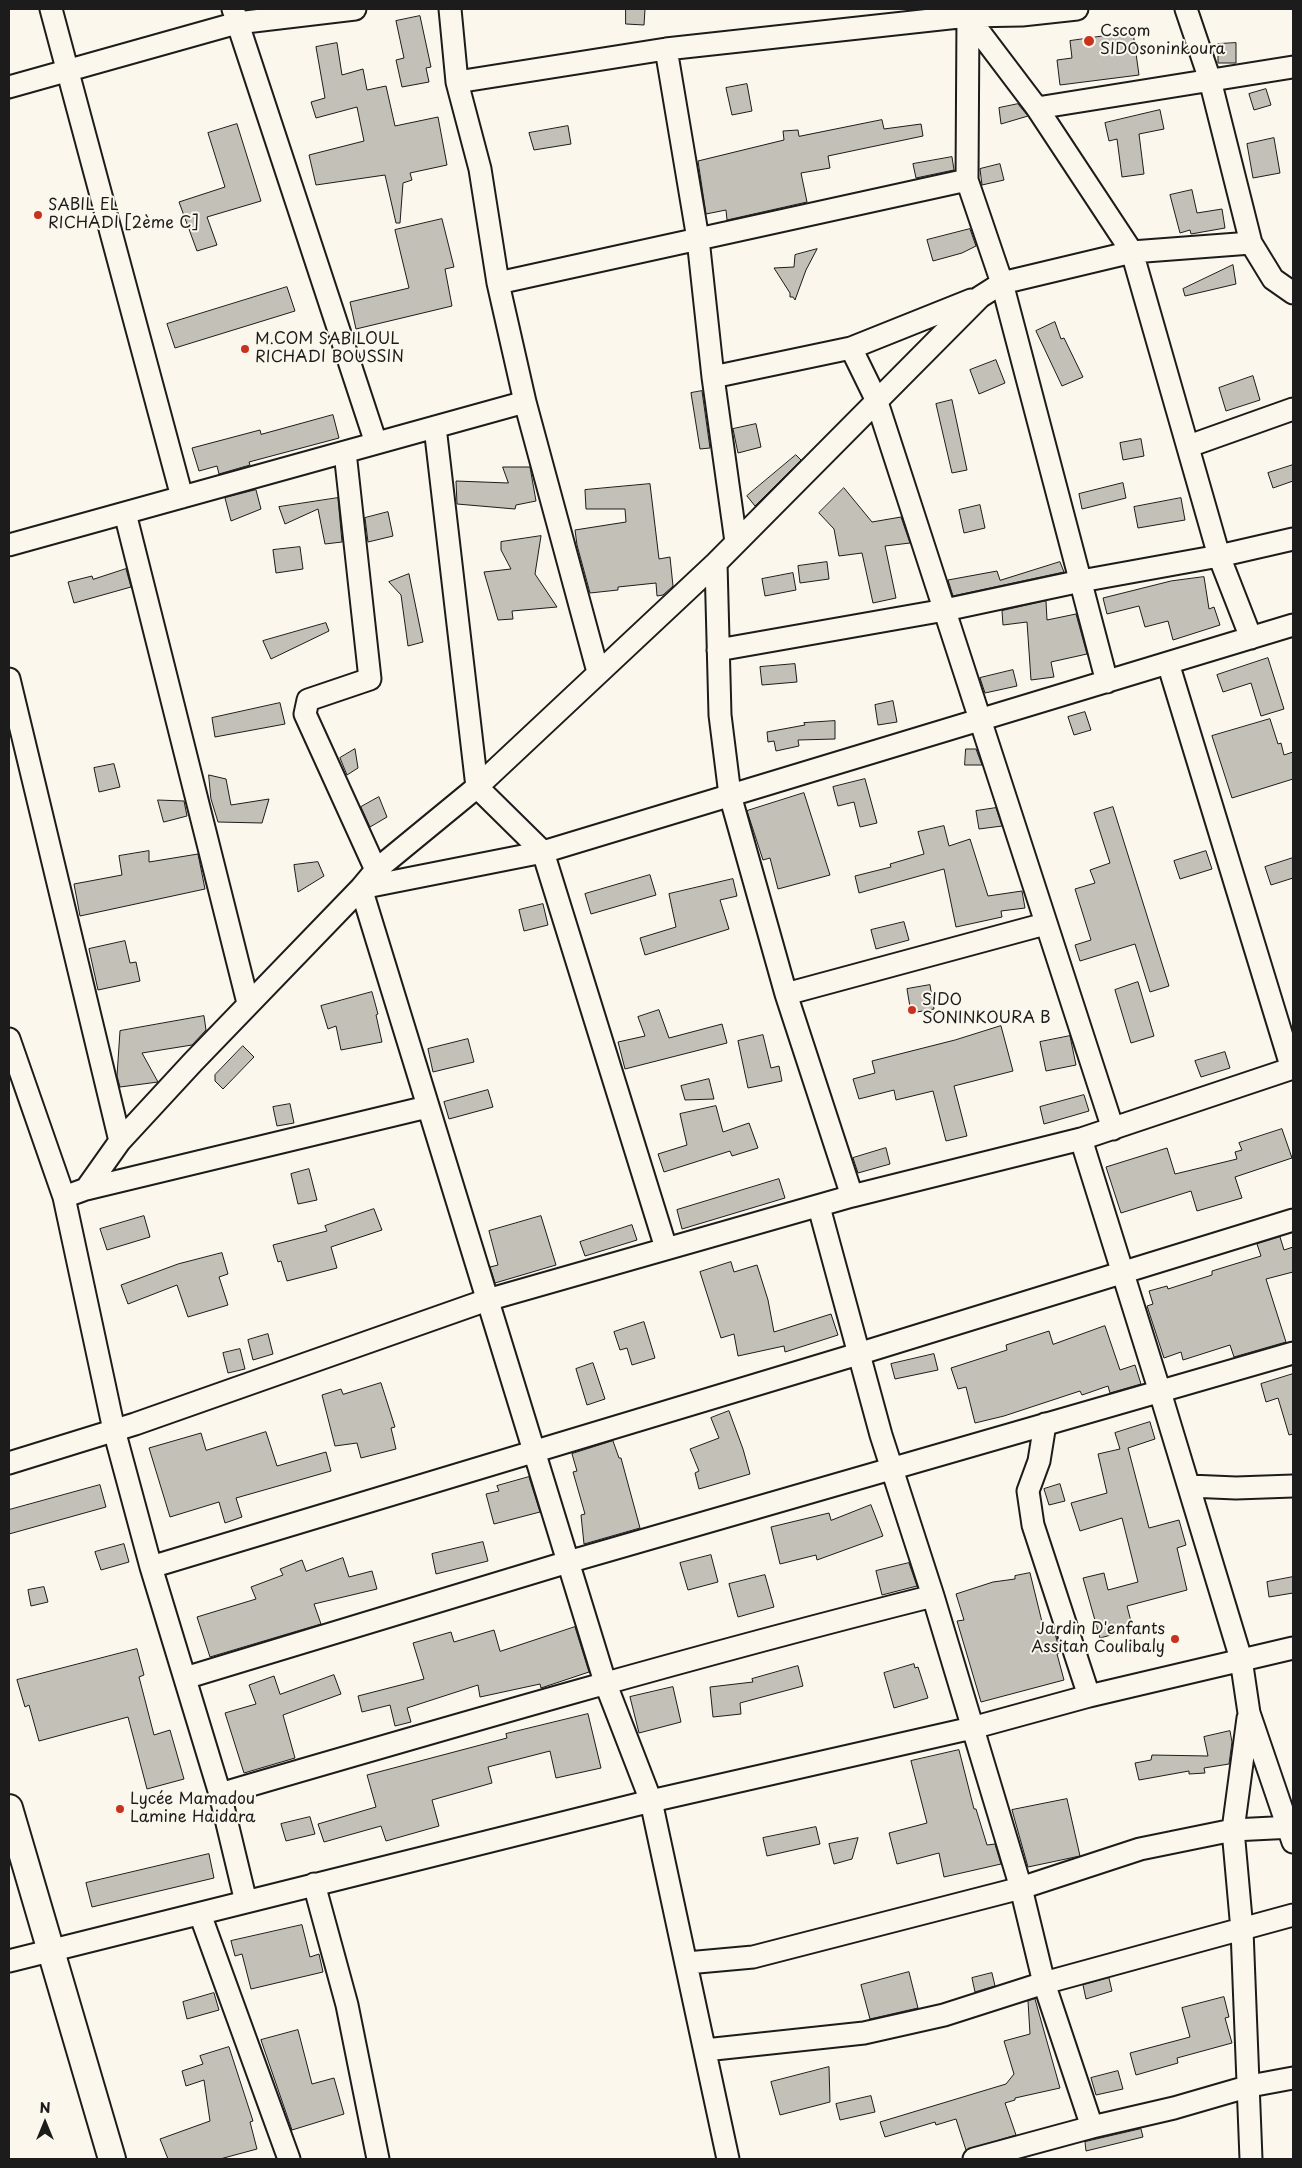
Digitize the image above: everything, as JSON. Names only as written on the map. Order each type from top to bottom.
[{"type":"street","points":[[51,9],[182,497]]},
{"type":"street","points":[[9,87],[235,16],[354,9]]},
{"type":"street","points":[[450,9],[456,82],[480,169],[498,282],[525,402],[598,672]]},
{"type":"street","points":[[456,82],[666,50],[965,12],[1022,15],[1077,9]]},
{"type":"street","points":[[1186,9],[1210,80],[1251,243],[1273,279],[1293,293]]},
{"type":"street","points":[[965,12],[1037,108],[1132,252],[1219,556],[1251,638]]},
{"type":"street","points":[[965,12],[967,180],[1002,283],[1107,682]]},
{"type":"street","points":[[235,16],[376,443]]},
{"type":"street","points":[[666,50],[698,239],[712,377],[736,542]]},
{"type":"street","points":[[1037,108],[1293,66]]},
{"type":"street","points":[[498,282],[967,180]]},
{"type":"street","points":[[712,377],[851,348],[980,297],[1002,283],[1132,252],[1251,243]]},
{"type":"street","points":[[86,1189],[120,1141],[248,1003],[361,888],[376,870],[477,787],[716,562],[876,399],[980,297]]},
{"type":"street","points":[[851,348],[876,399],[1045,924],[1113,1128]]},
{"type":"street","points":[[9,545],[525,402]]},
{"type":"street","points":[[1189,446],[1291,417]]},
{"type":"street","points":[[435,427],[477,787],[543,852],[666,1248]]},
{"type":"street","points":[[345,452],[370,678],[308,700],[305,714],[376,870]]},
{"type":"street","points":[[125,513],[248,1003]]},
{"type":"street","points":[[718,650],[945,610],[1081,581],[1219,556],[1293,538]]},
{"type":"street","points":[[716,562],[720,715],[730,795],[786,994],[852,1196]]},
{"type":"street","points":[[361,888],[543,852],[1293,625]]},
{"type":"street","points":[[9,1463],[114,1430],[487,1300],[666,1248],[819,1207],[852,1196],[1080,1139],[1292,1068],[1168,663]]},
{"type":"street","points":[[9,679],[120,1141]]},
{"type":"street","points":[[361,888],[605,1682],[651,1801],[728,2159]]},
{"type":"street","points":[[786,994],[1045,924]]},
{"type":"street","points":[[9,1039],[64,1197],[114,1430],[151,1567],[220,1794],[246,1902]]},
{"type":"street","points":[[64,1197],[86,1189],[427,1107]]},
{"type":"street","points":[[687,1963],[753,1957],[1021,1888],[1140,1848],[1234,1830],[1291,1833],[1249,1713],[1241,1659],[1160,1392],[1080,1139]]},
{"type":"street","points":[[819,1207],[858,1354],[892,1468],[934,1596],[1021,1888],[1044,1983],[1092,2126]]},
{"type":"street","points":[[151,1567],[858,1354],[1293,1220]]},
{"type":"street","points":[[185,1678],[568,1562],[1293,1354]]},
{"type":"street","points":[[1045,1424],[1038,1461],[1028,1491],[1033,1525],[1089,1696]]},
{"type":"street","points":[[1189,1486],[1293,1486]]},
{"type":"street","points":[[220,1794],[605,1682],[793,1631],[934,1596]]},
{"type":"street","points":[[9,1961],[651,1801],[972,1728],[1089,1696],[1293,1648]]},
{"type":"street","points":[[1249,1713],[1234,1830],[1242,1930],[1250,2086],[1251,2159]]},
{"type":"street","points":[[9,1808],[112,2159]]},
{"type":"street","points":[[314,1884],[346,2005],[378,2159]]},
{"type":"street","points":[[200,1914],[289,2159]]},
{"type":"street","points":[[705,2050],[864,2033],[944,2015],[1044,1983],[1293,1915]]},
{"type":"street","points":[[974,2159],[1092,2126],[1174,2108],[1250,2086],[1293,2078]]},
{"type":"building","points":[[626,9],[645,9],[644,25],[626,24]]},
{"type":"building","points":[[420,16],[431,67],[426,68],[429,82],[402,87],[396,60],[404,58],[396,21]]},
{"type":"building","points":[[1133,32],[1139,75],[1060,85],[1057,60],[1072,58],[1070,41]]},
{"type":"building","points":[[337,43],[342,75],[363,69],[367,90],[386,86],[395,126],[438,117],[447,165],[410,173],[412,180],[403,183],[400,223],[396,223],[385,175],[316,185],[309,155],[364,141],[357,107],[316,118],[311,102],[325,98],[316,47]]},
{"type":"building","points":[[1236,43],[1236,63],[1218,63],[1218,44]]},
{"type":"building","points":[[747,84],[752,111],[732,115],[726,88]]},
{"type":"building","points":[[1266,89],[1271,105],[1254,110],[1249,94]]},
{"type":"building","points":[[1018,104],[1028,116],[1001,124],[999,108]]},
{"type":"building","points":[[1160,110],[1164,129],[1139,134],[1144,174],[1122,177],[1117,139],[1109,141],[1105,123]]},
{"type":"building","points":[[882,120],[884,129],[921,124],[923,136],[828,156],[830,168],[801,173],[807,202],[727,220],[726,210],[706,214],[698,161],[784,140],[783,131],[798,130],[799,136]]},
{"type":"building","points":[[237,124],[261,201],[207,217],[217,245],[197,251],[179,202],[225,187],[208,133]]},
{"type":"building","points":[[568,126],[571,144],[534,150],[529,133]]},
{"type":"building","points":[[1274,138],[1280,173],[1253,178],[1247,144]]},
{"type":"building","points":[[952,157],[954,170],[916,178],[913,164]]},
{"type":"building","points":[[1000,164],[1004,180],[982,185],[980,169]]},
{"type":"building","points":[[1192,190],[1197,213],[1222,209],[1225,228],[1191,234],[1190,230],[1180,233],[1170,195]]},
{"type":"building","points":[[442,219],[454,267],[445,269],[452,306],[356,329],[350,302],[409,288],[395,230]]},
{"type":"building","points":[[970,229],[976,246],[962,253],[933,261],[927,240]]},
{"type":"building","points":[[817,249],[806,270],[795,300],[793,297],[790,297],[790,293],[774,268],[794,267],[795,255]]},
{"type":"building","points":[[1233,265],[1236,284],[1185,296],[1183,289]]},
{"type":"building","points":[[287,287],[295,311],[175,348],[167,324]]},
{"type":"building","points":[[1055,322],[1061,339],[1064,338],[1083,377],[1062,386],[1036,331]]},
{"type":"building","points":[[996,360],[1005,383],[979,394],[970,370]]},
{"type":"building","points":[[1253,376],[1260,400],[1226,411],[1219,388]]},
{"type":"building","points":[[702,391],[710,448],[700,449],[691,393]]},
{"type":"building","points":[[952,400],[967,470],[952,473],[936,404]]},
{"type":"building","points":[[333,415],[339,438],[249,462],[250,465],[219,474],[217,466],[199,471],[192,448],[260,430],[261,434]]},
{"type":"building","points":[[756,424],[761,447],[738,453],[733,429]]},
{"type":"building","points":[[1141,439],[1144,456],[1123,460],[1120,443]]},
{"type":"building","points":[[796,455],[801,460],[755,506],[747,496]]},
{"type":"building","points":[[1293,465],[1293,481],[1273,488],[1268,473]]},
{"type":"building","points":[[503,467],[530,467],[536,501],[516,505],[515,509],[457,504],[456,481],[508,483]]},
{"type":"building","points":[[1123,483],[1126,498],[1082,509],[1079,494]]},
{"type":"building","points":[[650,484],[659,559],[670,557],[673,586],[663,595],[657,596],[656,583],[618,587],[618,590],[590,593],[577,545],[575,530],[626,522],[625,509],[586,509],[585,490]]},
{"type":"building","points":[[844,488],[872,522],[901,517],[910,543],[885,546],[896,598],[873,603],[862,553],[839,556],[834,529],[819,513]]},
{"type":"building","points":[[256,490],[261,509],[231,521],[225,498]]},
{"type":"building","points":[[338,498],[342,542],[325,544],[318,509],[285,524],[279,507]]},
{"type":"building","points":[[1181,498],[1185,520],[1138,528],[1134,507]]},
{"type":"building","points":[[980,505],[985,528],[964,533],[959,510]]},
{"type":"building","points":[[388,512],[393,536],[368,542],[365,518]]},
{"type":"building","points":[[541,536],[535,574],[557,607],[512,611],[513,619],[498,620],[484,572],[511,569],[501,550],[501,542]]},
{"type":"building","points":[[300,547],[303,569],[276,573],[273,550]]},
{"type":"building","points":[[827,562],[829,579],[800,583],[798,566]]},
{"type":"building","points":[[1060,562],[1064,572],[953,596],[948,580],[997,571],[1000,580]]},
{"type":"building","points":[[126,569],[131,587],[74,603],[68,582],[92,576],[93,579]]},
{"type":"building","points":[[793,573],[796,590],[765,596],[762,579]]},
{"type":"building","points":[[409,574],[423,642],[408,646],[401,595],[389,582]]},
{"type":"building","points":[[1204,577],[1209,609],[1214,607],[1220,625],[1173,640],[1168,621],[1145,627],[1139,606],[1107,614],[1103,598],[1171,581]]},
{"type":"building","points":[[1046,601],[1047,620],[1076,614],[1087,654],[1051,662],[1054,677],[1031,680],[1027,622],[1003,625],[1002,611]]},
{"type":"building","points":[[326,623],[329,631],[271,659],[263,641]]},
{"type":"building","points":[[1268,658],[1284,709],[1261,716],[1251,683],[1223,692],[1217,675]]},
{"type":"building","points":[[795,664],[797,682],[762,685],[760,667]]},
{"type":"building","points":[[1013,670],[1017,686],[985,693],[980,678]]},
{"type":"building","points":[[893,701],[897,722],[878,725],[875,705]]},
{"type":"building","points":[[280,703],[285,724],[215,737],[212,718]]},
{"type":"building","points":[[1085,712],[1091,730],[1074,735],[1068,717]]},
{"type":"building","points":[[1270,719],[1278,744],[1281,743],[1284,755],[1293,752],[1293,779],[1232,798],[1212,736]]},
{"type":"building","points":[[835,721],[835,739],[798,740],[799,746],[776,751],[774,741],[768,742],[767,732],[805,725],[804,723]]},
{"type":"building","points":[[355,749],[358,768],[347,775],[340,758]]},
{"type":"building","points":[[966,749],[976,749],[982,765],[965,765]]},
{"type":"building","points":[[114,764],[120,787],[99,792],[94,768]]},
{"type":"building","points":[[209,775],[226,779],[231,805],[269,799],[262,823],[218,822],[211,799]]},
{"type":"building","points":[[865,779],[877,823],[860,827],[854,802],[838,806],[833,787]]},
{"type":"building","points":[[804,793],[830,875],[778,889],[770,858],[763,860],[747,811]]},
{"type":"building","points":[[379,797],[387,817],[370,827],[361,807]]},
{"type":"building","points":[[158,800],[184,801],[187,816],[164,822]]},
{"type":"building","points":[[1113,807],[1169,986],[1150,992],[1135,944],[1080,961],[1075,945],[1091,940],[1075,889],[1095,883],[1090,870],[1110,863],[1094,813]]},
{"type":"building","points":[[996,808],[1002,826],[979,829],[976,811]]},
{"type":"building","points":[[944,826],[949,846],[970,839],[988,896],[1022,891],[1025,908],[1001,911],[1002,917],[956,927],[944,869],[859,893],[855,876],[891,867],[890,864],[924,854],[918,832]]},
{"type":"building","points":[[149,851],[149,862],[198,854],[205,889],[80,916],[74,884],[122,875],[119,856]]},
{"type":"building","points":[[1206,851],[1212,869],[1180,879],[1174,861]]},
{"type":"building","points":[[1293,858],[1293,878],[1271,885],[1265,867]]},
{"type":"building","points":[[318,862],[324,876],[298,892],[294,865]]},
{"type":"building","points":[[650,875],[656,895],[591,914],[585,894]]},
{"type":"building","points":[[733,879],[737,896],[720,900],[729,929],[645,955],[640,938],[676,927],[669,894]]},
{"type":"building","points":[[543,904],[548,925],[524,931],[519,910]]},
{"type":"building","points":[[904,922],[909,940],[876,949],[871,930]]},
{"type":"building","points":[[125,941],[130,963],[136,962],[140,981],[98,990],[89,949]]},
{"type":"building","points":[[1138,982],[1154,1036],[1131,1043],[1115,990]]},
{"type":"building","points":[[930,985],[934,1009],[911,1013],[907,989]]},
{"type":"building","points":[[372,992],[378,1014],[376,1015],[382,1042],[341,1050],[336,1026],[328,1029],[321,1006]]},
{"type":"building","points":[[659,1010],[669,1038],[722,1024],[727,1043],[625,1069],[618,1042],[645,1036],[638,1017]]},
{"type":"building","points":[[204,1016],[206,1030],[192,1045],[142,1053],[158,1082],[120,1087],[117,1076],[120,1031]]},
{"type":"building","points":[[1001,1026],[1013,1071],[954,1086],[967,1136],[946,1141],[933,1091],[896,1100],[894,1090],[859,1099],[853,1079],[875,1073],[872,1061]]},
{"type":"building","points":[[763,1035],[771,1068],[779,1066],[782,1081],[748,1088],[738,1041]]},
{"type":"building","points":[[1070,1036],[1076,1065],[1046,1071],[1040,1042]]},
{"type":"building","points":[[468,1039],[474,1062],[433,1072],[428,1049]]},
{"type":"building","points":[[243,1046],[254,1057],[223,1089],[215,1081],[215,1075]]},
{"type":"building","points":[[1225,1052],[1230,1068],[1201,1077],[1195,1061]]},
{"type":"building","points":[[709,1079],[714,1099],[685,1100],[681,1086]]},
{"type":"building","points":[[488,1090],[493,1107],[449,1119],[444,1102]]},
{"type":"building","points":[[1084,1095],[1089,1111],[1044,1124],[1040,1107]]},
{"type":"building","points":[[290,1104],[294,1123],[277,1126],[273,1107]]},
{"type":"building","points":[[716,1106],[723,1132],[749,1123],[758,1148],[732,1156],[730,1151],[664,1172],[658,1154],[687,1145],[680,1114]]},
{"type":"building","points":[[1282,1129],[1292,1158],[1235,1177],[1242,1198],[1197,1211],[1191,1191],[1121,1213],[1106,1167],[1167,1148],[1175,1174],[1237,1159],[1235,1152],[1242,1150],[1239,1143]]},
{"type":"building","points":[[886,1148],[890,1164],[858,1173],[853,1158]]},
{"type":"building","points":[[309,1169],[317,1200],[298,1204],[291,1174]]},
{"type":"building","points":[[779,1179],[785,1198],[682,1229],[677,1210]]},
{"type":"building","points":[[374,1209],[382,1230],[331,1247],[337,1268],[287,1281],[281,1261],[278,1262],[273,1245],[327,1231],[325,1226]]},
{"type":"building","points":[[144,1216],[150,1237],[107,1250],[100,1229]]},
{"type":"building","points":[[541,1216],[556,1265],[495,1283],[490,1267],[498,1265],[489,1231]]},
{"type":"building","points":[[632,1225],[637,1240],[585,1256],[580,1242]]},
{"type":"building","points":[[1280,1237],[1284,1250],[1293,1247],[1293,1272],[1266,1279],[1286,1342],[1234,1357],[1230,1345],[1183,1360],[1181,1352],[1164,1358],[1147,1306],[1153,1304],[1149,1291],[1167,1286],[1168,1289],[1212,1275],[1212,1271],[1261,1256],[1257,1244]]},
{"type":"building","points":[[222,1253],[228,1274],[219,1277],[228,1305],[188,1317],[177,1285],[128,1304],[121,1285],[178,1264]]},
{"type":"building","points":[[731,1262],[734,1272],[757,1265],[768,1300],[774,1332],[831,1314],[838,1335],[785,1352],[784,1346],[738,1356],[734,1334],[721,1338],[700,1272]]},
{"type":"building","points":[[644,1322],[655,1358],[632,1365],[627,1348],[620,1350],[614,1332]]},
{"type":"building","points":[[1105,1326],[1120,1370],[1135,1365],[1141,1384],[1110,1393],[1108,1386],[1082,1395],[1080,1391],[1004,1416],[975,1423],[966,1387],[958,1389],[951,1368],[1007,1350],[1006,1345],[1049,1331],[1053,1344]]},
{"type":"building","points":[[268,1334],[273,1354],[253,1360],[248,1340]]},
{"type":"building","points":[[240,1349],[245,1369],[228,1373],[223,1353]]},
{"type":"building","points":[[934,1354],[938,1370],[895,1379],[891,1364]]},
{"type":"building","points":[[593,1363],[605,1399],[587,1405],[576,1369]]},
{"type":"building","points":[[1293,1374],[1293,1434],[1289,1435],[1278,1398],[1266,1402],[1261,1384]]},
{"type":"building","points":[[381,1383],[395,1427],[391,1428],[396,1449],[361,1458],[357,1443],[335,1446],[322,1395],[341,1389],[343,1394]]},
{"type":"building","points":[[729,1411],[750,1474],[699,1489],[695,1473],[699,1471],[690,1449],[719,1438],[711,1418]]},
{"type":"building","points":[[1150,1422],[1155,1439],[1128,1448],[1149,1528],[1179,1520],[1186,1545],[1177,1548],[1187,1590],[1127,1606],[1133,1629],[1100,1638],[1083,1578],[1104,1573],[1108,1590],[1138,1582],[1122,1518],[1080,1531],[1071,1503],[1107,1493],[1098,1454],[1120,1449],[1115,1433]]},
{"type":"building","points":[[266,1432],[277,1466],[326,1452],[331,1471],[236,1498],[242,1517],[225,1523],[219,1502],[170,1517],[149,1448],[201,1433],[206,1450]]},
{"type":"building","points":[[613,1441],[619,1458],[621,1458],[640,1528],[584,1544],[581,1515],[585,1514],[573,1472],[577,1471],[572,1454]]},
{"type":"building","points":[[529,1477],[540,1512],[494,1524],[486,1494],[499,1491],[497,1486]]},
{"type":"building","points":[[1060,1484],[1065,1501],[1049,1505],[1044,1489]]},
{"type":"building","points":[[100,1485],[106,1507],[9,1534],[9,1510]]},
{"type":"building","points":[[871,1505],[883,1536],[817,1560],[816,1555],[780,1564],[771,1527],[829,1513],[831,1520]]},
{"type":"building","points":[[483,1542],[488,1561],[436,1574],[432,1554]]},
{"type":"building","points":[[124,1544],[129,1562],[101,1570],[95,1552]]},
{"type":"building","points":[[711,1555],[718,1582],[688,1590],[680,1563]]},
{"type":"building","points":[[343,1558],[349,1577],[372,1571],[377,1589],[314,1604],[321,1624],[210,1657],[197,1617],[256,1599],[251,1587],[283,1575],[280,1569],[302,1560],[306,1571]]},
{"type":"building","points":[[909,1563],[917,1586],[882,1595],[876,1571]]},
{"type":"building","points":[[1030,1573],[1043,1626],[1053,1625],[1060,1653],[1057,1654],[1064,1680],[981,1702],[957,1621],[964,1620],[956,1594],[993,1582],[1015,1579],[1015,1576]]},
{"type":"building","points":[[765,1575],[774,1607],[738,1617],[729,1584]]},
{"type":"building","points":[[1293,1577],[1293,1593],[1269,1597],[1267,1582]]},
{"type":"building","points":[[44,1587],[48,1602],[31,1606],[28,1590]]},
{"type":"building","points":[[575,1627],[589,1672],[541,1688],[540,1684],[480,1697],[478,1685],[407,1708],[411,1722],[395,1726],[390,1705],[362,1712],[358,1696],[424,1679],[413,1643],[451,1632],[454,1642],[494,1630],[500,1651]]},
{"type":"building","points":[[137,1649],[144,1675],[139,1677],[154,1735],[170,1730],[184,1779],[147,1789],[128,1717],[39,1741],[29,1705],[25,1707],[17,1680]]},
{"type":"building","points":[[914,1664],[915,1668],[918,1667],[928,1698],[894,1708],[884,1673]]},
{"type":"building","points":[[798,1666],[803,1686],[740,1703],[741,1714],[713,1717],[710,1687],[753,1682],[752,1679]]},
{"type":"building","points":[[334,1675],[341,1694],[283,1715],[295,1758],[244,1773],[225,1713],[256,1704],[249,1685],[274,1676],[280,1694]]},
{"type":"building","points":[[673,1687],[681,1722],[639,1733],[630,1697]]},
{"type":"building","points":[[588,1714],[601,1768],[556,1778],[550,1751],[488,1767],[492,1783],[432,1800],[439,1826],[386,1841],[381,1826],[324,1842],[318,1824],[376,1807],[367,1775],[507,1738],[506,1734]]},
{"type":"building","points":[[1230,1731],[1232,1742],[1229,1764],[1204,1768],[1205,1773],[1189,1774],[1189,1771],[1139,1780],[1135,1763],[1151,1760],[1152,1755],[1208,1756],[1204,1737]]},
{"type":"building","points":[[959,1750],[974,1809],[976,1809],[987,1845],[995,1844],[1001,1864],[944,1877],[939,1853],[897,1864],[889,1833],[927,1823],[911,1761]]},
{"type":"building","points":[[1067,1799],[1080,1856],[1028,1867],[1012,1810]]},
{"type":"building","points":[[310,1817],[315,1834],[286,1841],[281,1824]]},
{"type":"building","points":[[816,1827],[820,1844],[767,1856],[763,1838]]},
{"type":"building","points":[[858,1838],[852,1859],[834,1864],[829,1844]]},
{"type":"building","points":[[209,1854],[214,1878],[92,1907],[86,1883]]},
{"type":"building","points":[[302,1925],[310,1957],[319,1954],[323,1972],[251,1989],[242,1954],[235,1956],[231,1941]]},
{"type":"building","points":[[909,1972],[918,2008],[870,2019],[861,1985]]},
{"type":"building","points":[[992,1973],[995,1986],[975,1992],[972,1978]]},
{"type":"building","points":[[1109,1978],[1112,1991],[1086,1999],[1083,1985]]},
{"type":"building","points":[[214,1993],[219,2010],[187,2019],[183,2002]]},
{"type":"building","points":[[1224,1997],[1229,2017],[1225,2018],[1232,2043],[1177,2058],[1178,2063],[1136,2075],[1130,2053],[1190,2037],[1182,2008]]},
{"type":"building","points":[[1035,1999],[1060,2088],[1015,2098],[1015,2100],[1005,2103],[1016,2135],[966,2150],[956,2119],[936,2125],[935,2122],[885,2137],[880,2122],[1006,2084],[1014,2074],[1004,2041],[1030,2034],[1028,2001]]},
{"type":"building","points":[[298,2030],[312,2084],[334,2078],[344,2114],[292,2130],[261,2040]]},
{"type":"building","points":[[229,2047],[253,2121],[250,2122],[257,2149],[220,2159],[168,2159],[160,2139],[210,2121],[204,2080],[186,2086],[182,2071],[203,2064],[200,2056]]},
{"type":"building","points":[[829,2067],[830,2102],[780,2115],[771,2082]]},
{"type":"building","points":[[1118,2071],[1123,2089],[1096,2095],[1091,2078]]},
{"type":"building","points":[[871,2096],[875,2112],[840,2120],[836,2104]]},
{"type":"building","points":[[1141,2129],[1143,2137],[1086,2151],[1085,2142]]},
{"type":"place","name":"Cscom SIDOsoninkoura","points":[[1089,41]]},
{"type":"place","name":"SABIL EL RICHADI [2ème C]","points":[[38,215]]},
{"type":"place","name":"M.COM SABILOUL RICHADI BOUSSIN","points":[[245,349]]},
{"type":"place","name":"SIDO SONINKOURA B","points":[[912,1010]]},
{"type":"place","name":"Jardin D'enfants Assitan Coulibaly","points":[[1175,1639]]},
{"type":"place","name":"Lycée Mamadou Lamine Haidara","points":[[120,1809]]}]
